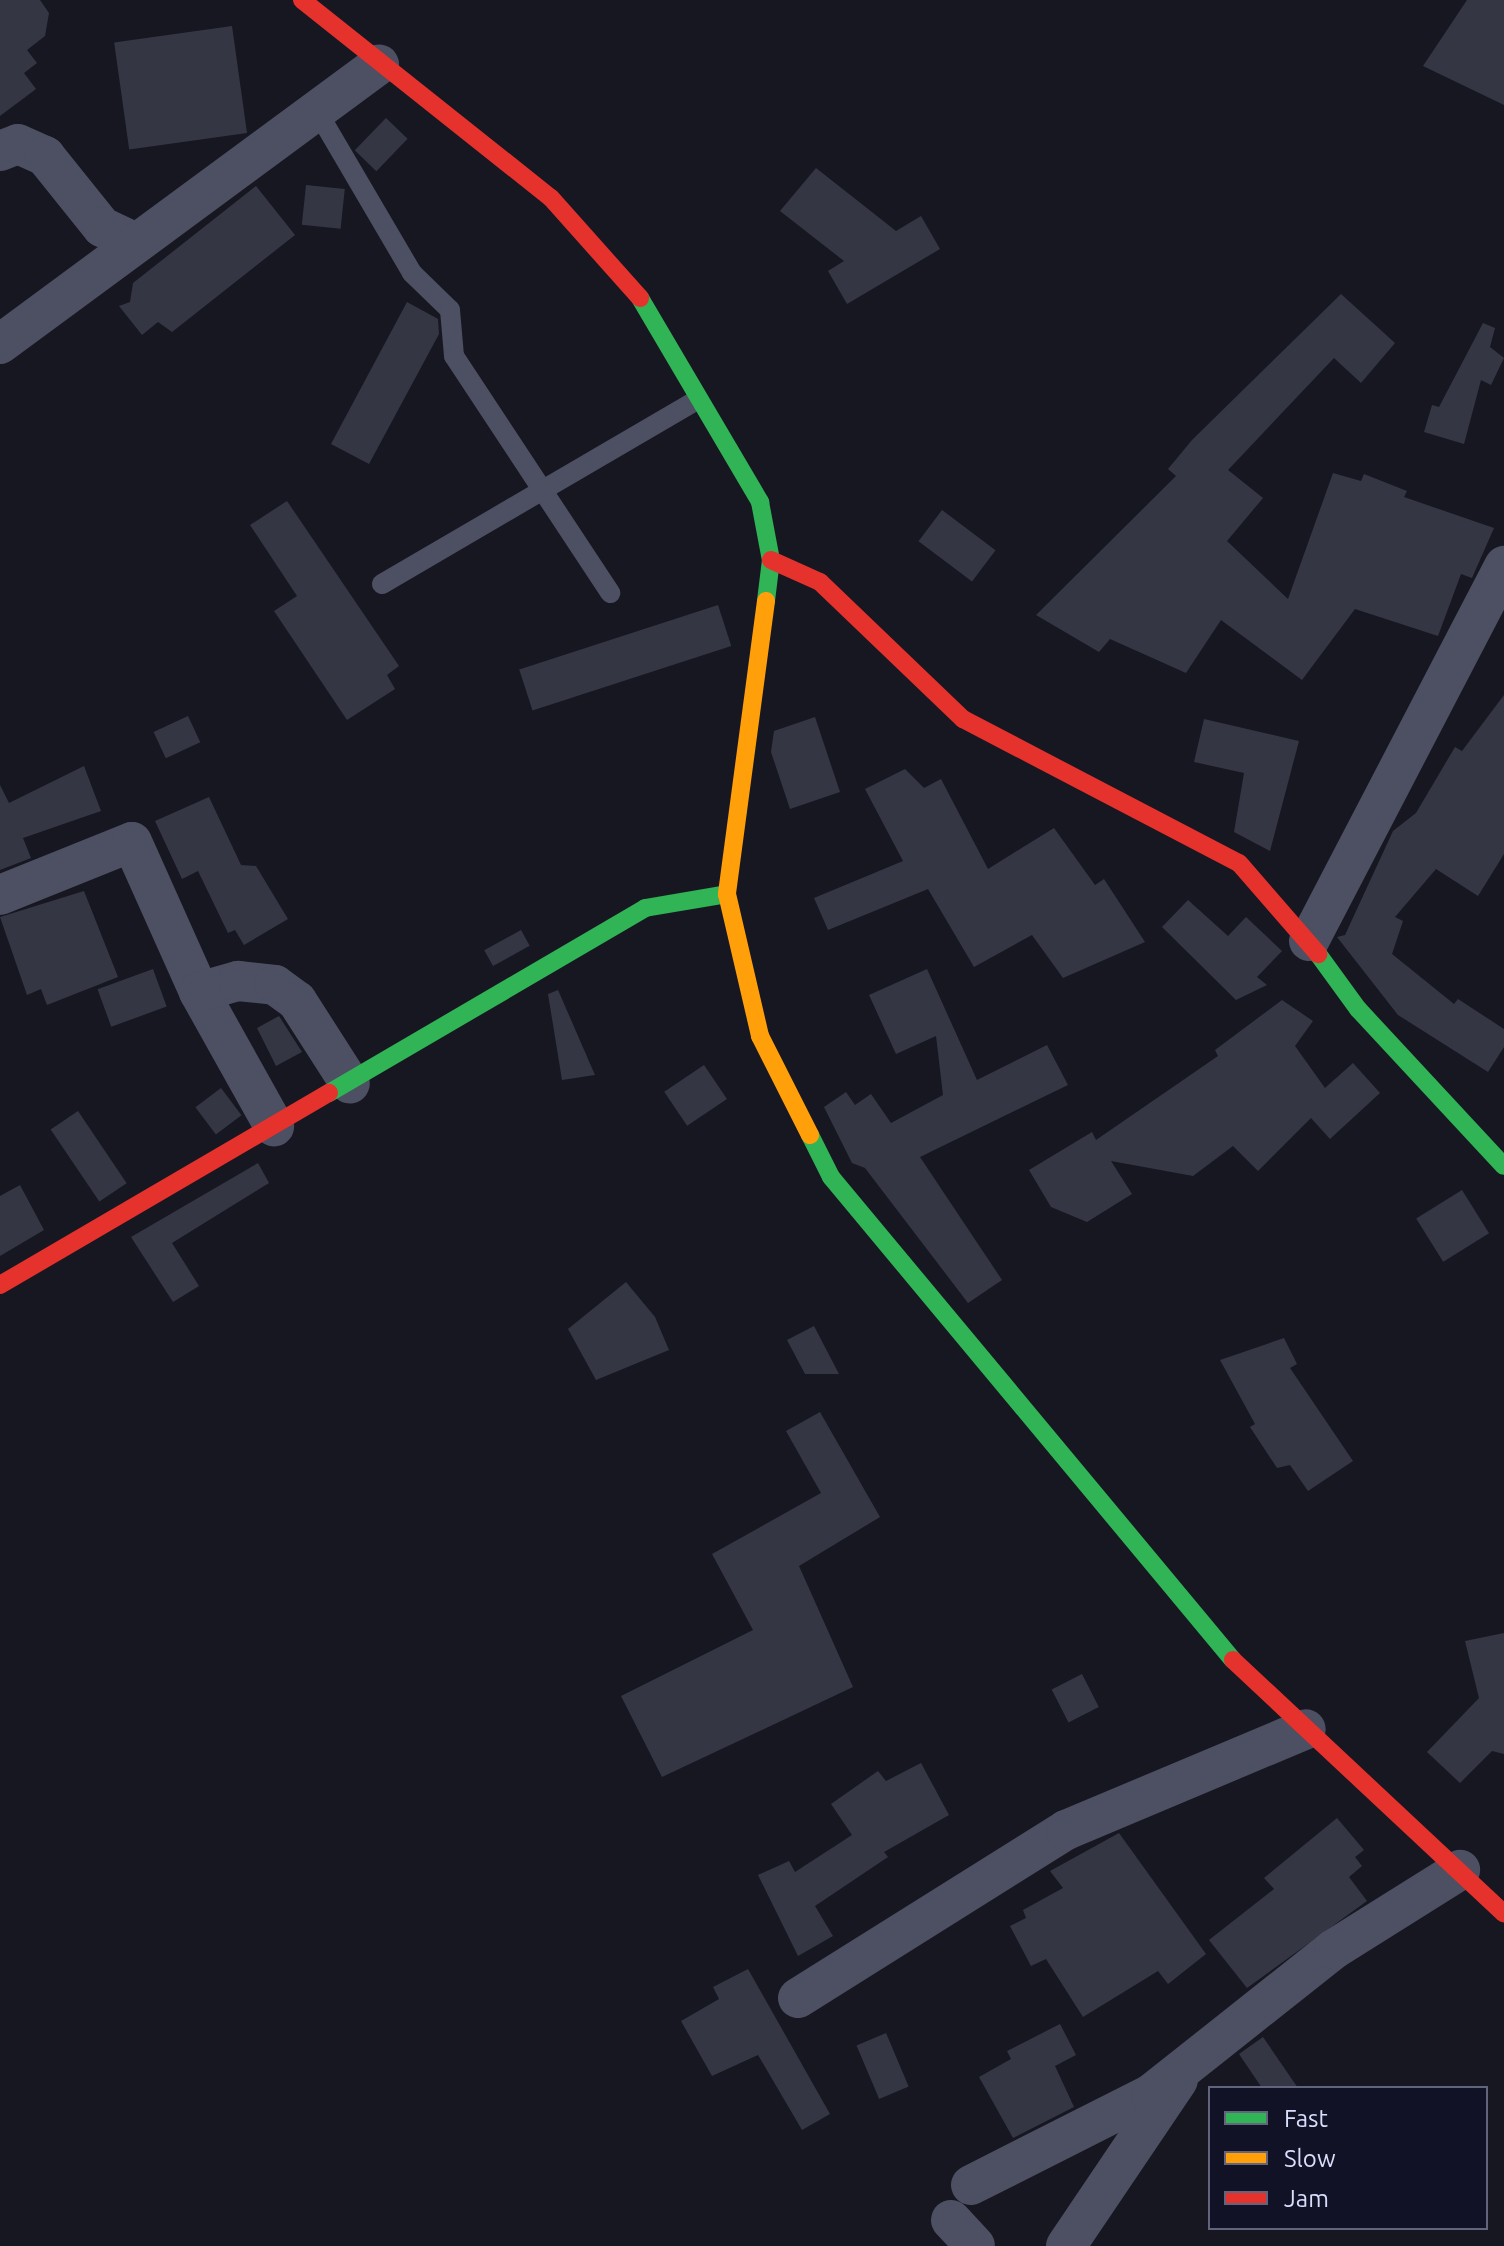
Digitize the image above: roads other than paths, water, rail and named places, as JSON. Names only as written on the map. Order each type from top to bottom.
[{"type":"street","points":[[302,0],[379,65],[551,198],[658,318],[697,400],[760,502],[771,560],[727,894],[760,1036],[831,1177],[1226,1654],[1504,1914]]},
{"type":"street","points":[[0,344],[379,65]]},
{"type":"street","points":[[0,151],[18,144],[45,156],[102,227],[137,243]]},
{"type":"street","points":[[771,560],[820,582],[963,719],[1239,863],[1309,941],[1358,1009],[1504,1166]]},
{"type":"street","points":[[1309,941],[1504,566]]},
{"type":"street","points":[[0,895],[132,842],[199,992],[274,1126]]},
{"type":"street","points":[[0,1285],[350,1084],[645,908],[727,894]]},
{"type":"street","points":[[199,992],[238,981],[275,985],[297,1001],[350,1084]]},
{"type":"street","points":[[798,1998],[1066,1830],[1306,1729]]},
{"type":"street","points":[[971,2185],[1151,2094],[1334,1949],[1460,1870]]},
{"type":"street","points":[[1066,2246],[1187,2065]]},
{"type":"lane","points":[[317,111],[412,273],[450,310],[454,356],[545,488],[610,593]]},
{"type":"lane","points":[[382,584],[697,400]]}]
